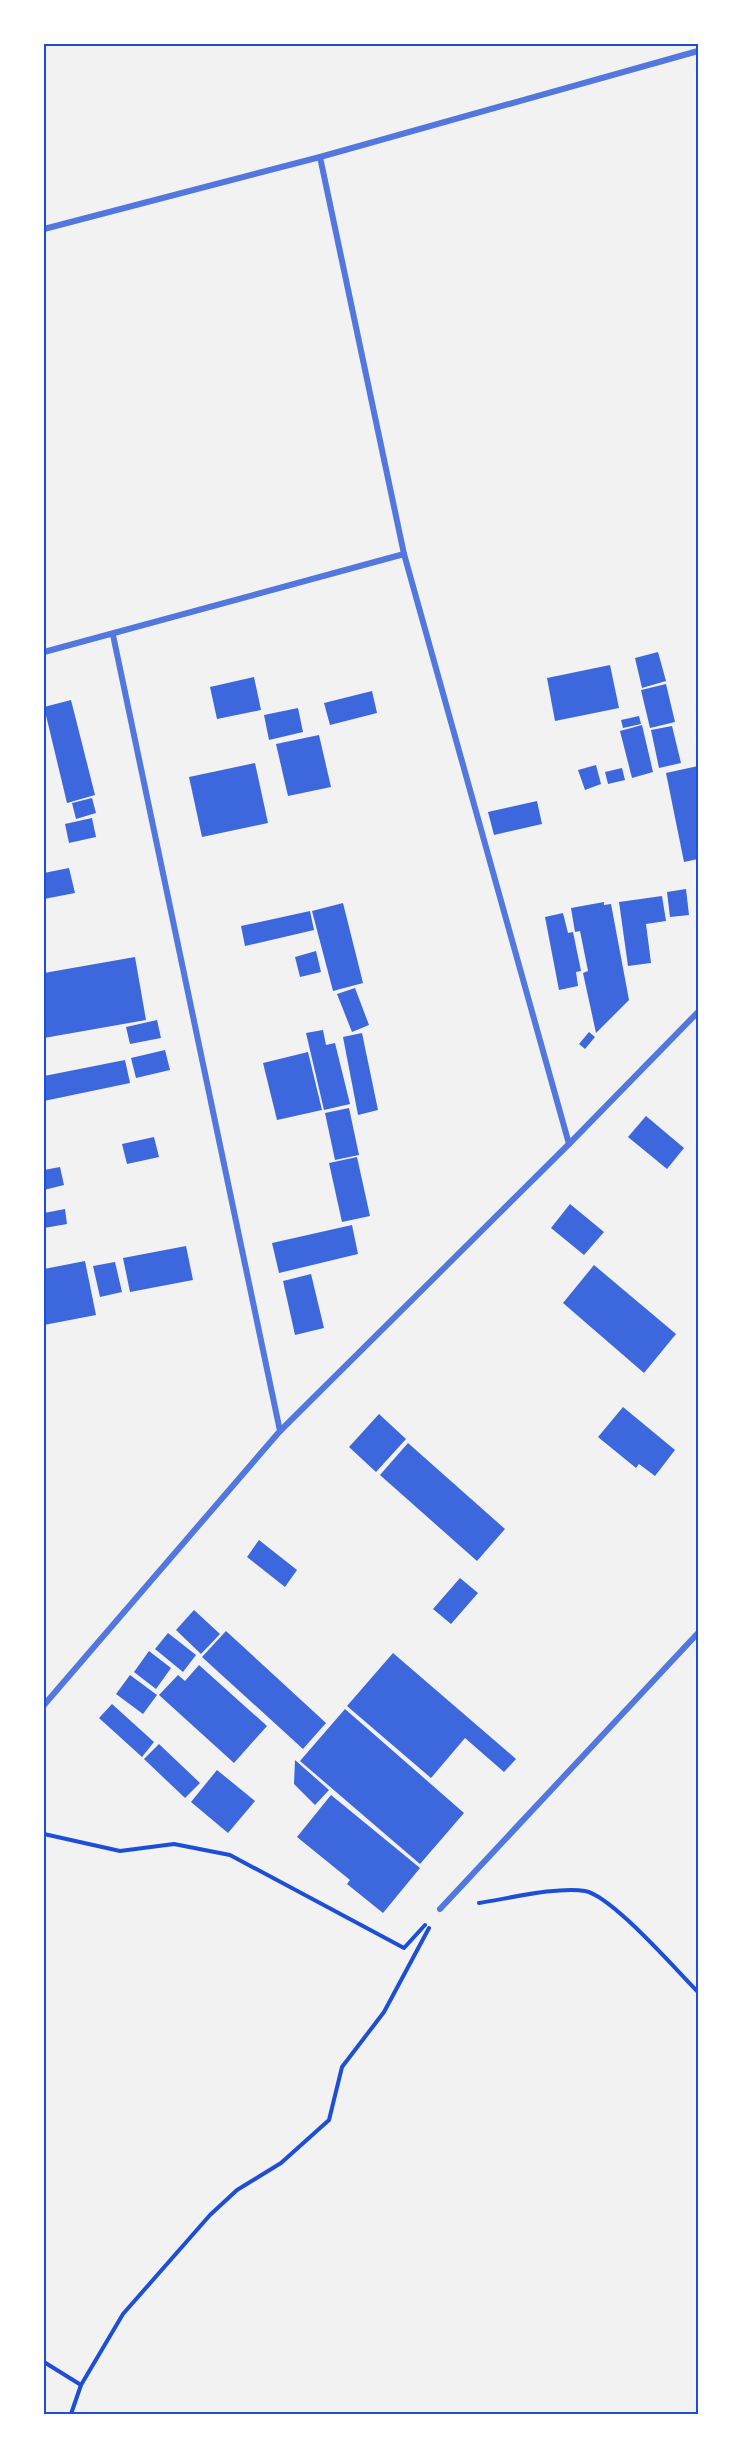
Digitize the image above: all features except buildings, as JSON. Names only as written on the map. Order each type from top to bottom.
[{"type":"street","points":[[44,230],[320,157],[699,51]]},
{"type":"street","points":[[320,157],[404,554],[569,1144]]},
{"type":"street","points":[[44,652],[404,554]]},
{"type":"street","points":[[113,634],[280,1431]]},
{"type":"street","points":[[44,1705],[280,1431],[699,1012]]},
{"type":"street","points":[[440,1909],[699,1633]]},
{"type":"path","points":[[44,1834],[120,1851],[174,1844],[230,1855],[404,1948],[440,1909],[552,1892],[586,1891],[620,1912],[699,1992]]},
{"type":"path","points":[[70,2415],[81,2385],[123,2314],[210,2215],[237,2190],[281,2163],[329,2120],[342,2067],[384,2012],[440,1909]]},
{"type":"path","points":[[44,2362],[81,2385]]}]
